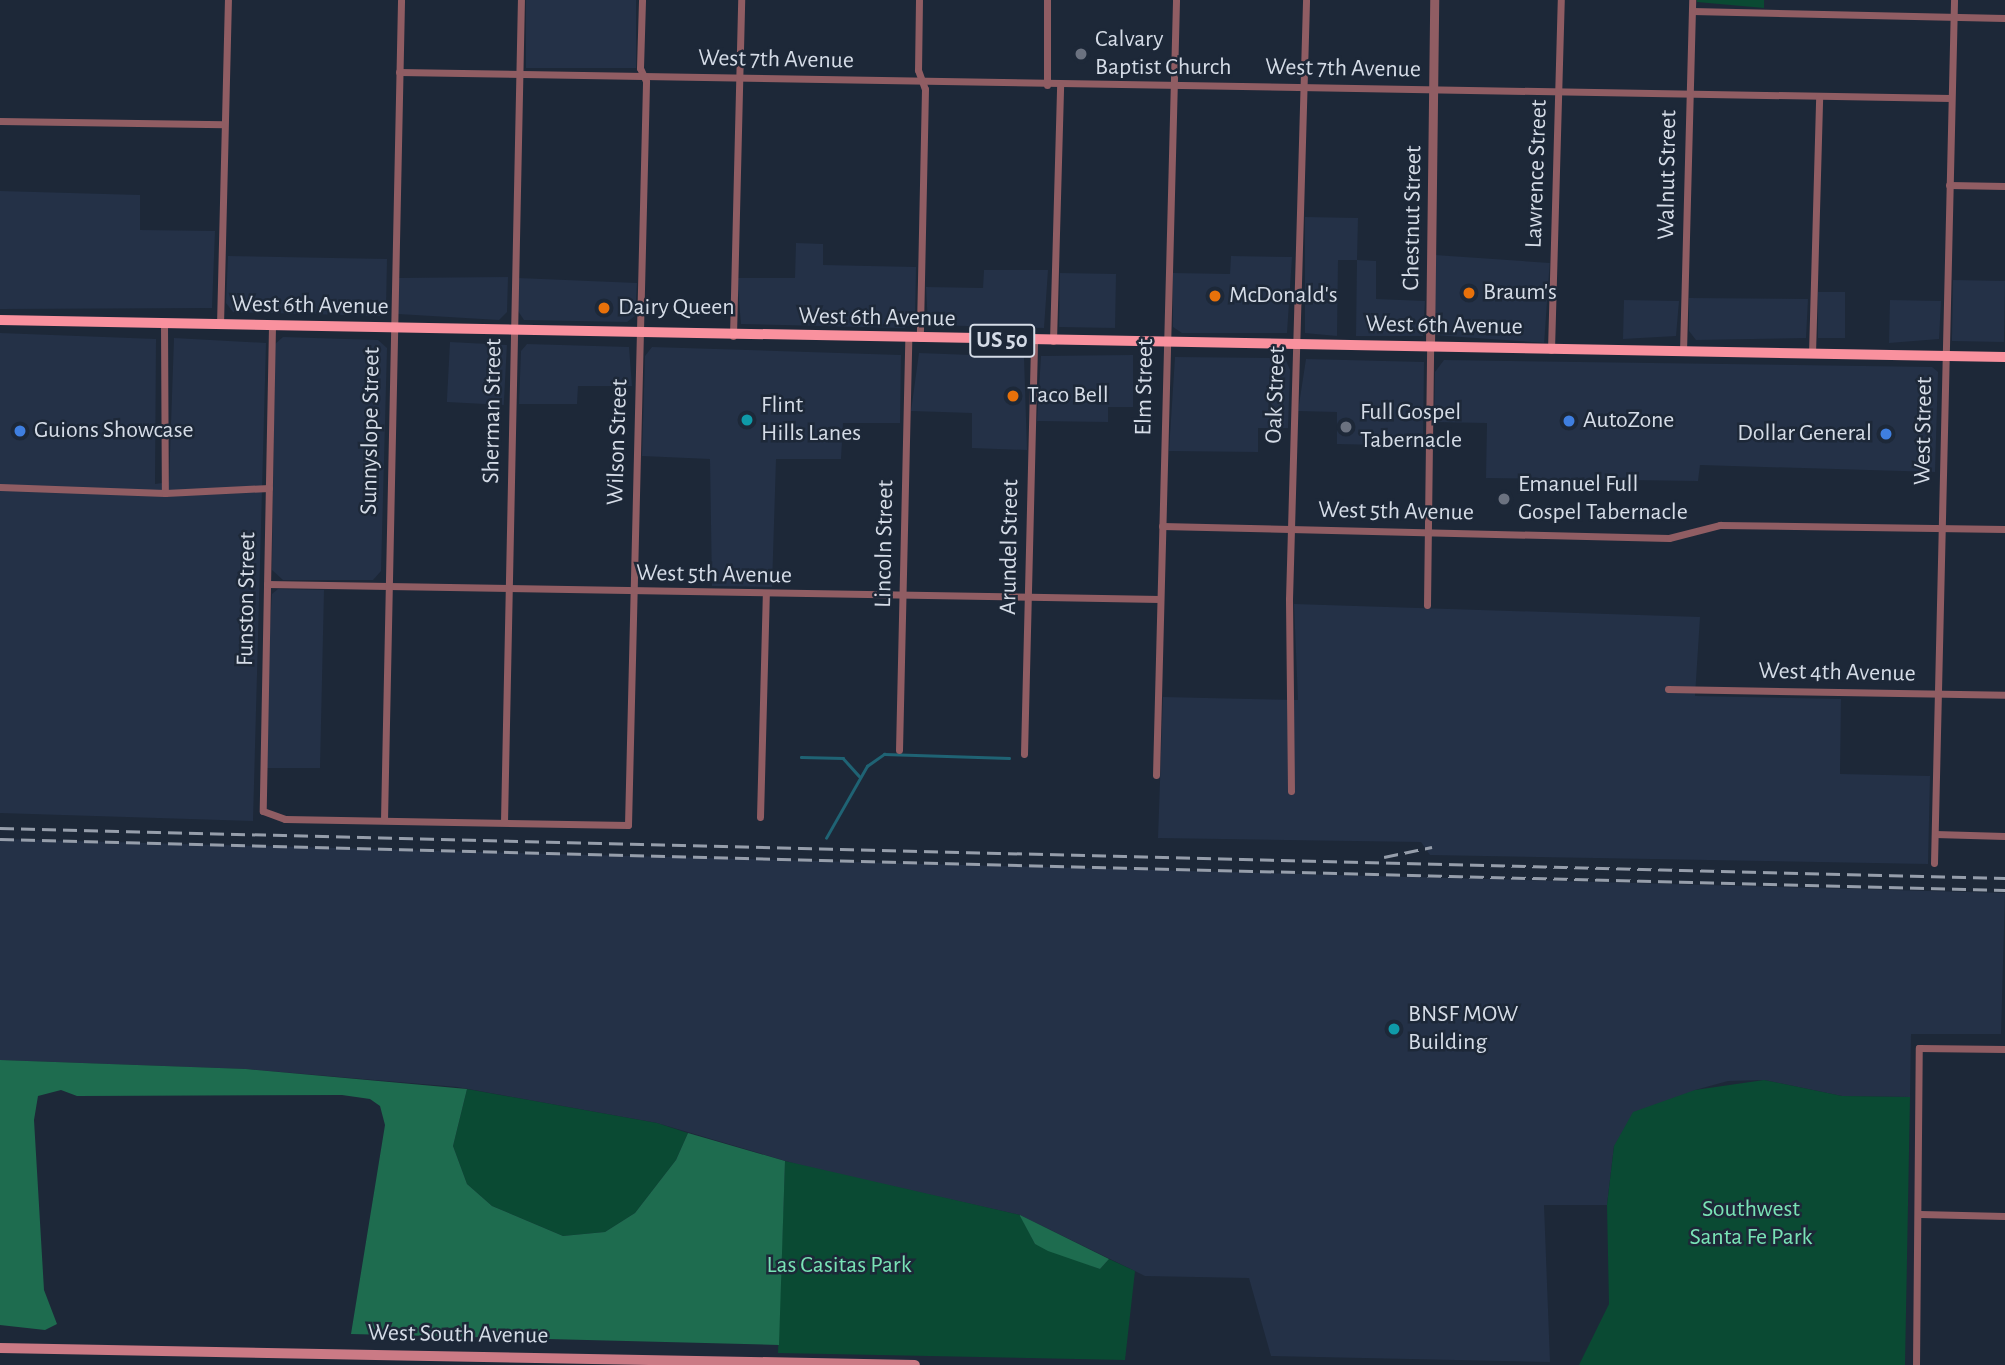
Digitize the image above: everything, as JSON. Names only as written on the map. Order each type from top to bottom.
[{"type":"main road","name":"West 6th Avenue","points":[[0,320],[733,337],[2005,357]]},
{"type":"main road","name":"West South Avenue","points":[[0,1348],[915,1365]]},
{"type":"street","points":[[219,325],[228,0]]},
{"type":"street","name":"Sunnyslope Street","points":[[384,820],[392,330],[401,0]]},
{"type":"street","name":"Sherman Street","points":[[504,822],[521,0]]},
{"type":"street","name":"Wilson Street","points":[[566,823],[628,825],[645,76],[642,0]]},
{"type":"street","points":[[733,337],[741,0]]},
{"type":"street","name":"Lincoln Street","points":[[899,750],[923,82],[919,0]]},
{"type":"street","points":[[1047,0],[1047,85]]},
{"type":"street","name":"Elm Street","points":[[1156,775],[1176,0]]},
{"type":"street","name":"Oak Street","points":[[1291,791],[1291,529],[1306,0]]},
{"type":"street","name":"Chestnut Street","points":[[1427,605],[1434,0]]},
{"type":"street","name":"Lawrence Street","points":[[1550,349],[1561,0]]},
{"type":"street","name":"Walnut Street","points":[[1683,352],[1692,0]]},
{"type":"street","name":"West Street","points":[[1934,863],[1954,0]]},
{"type":"street","points":[[1692,11],[2005,19]]},
{"type":"street","name":"West 7th Avenue","points":[[399,72],[1047,85],[1951,98]]},
{"type":"street","points":[[1053,341],[1060,85]]},
{"type":"street","points":[[1812,354],[1819,96]]},
{"type":"street","points":[[0,121],[224,124]]},
{"type":"street","points":[[1949,185],[2005,186]]},
{"type":"street","points":[[164,324],[165,494]]},
{"type":"street","name":"Funston Street","points":[[272,326],[260,806],[271,816],[321,819],[566,823]]},
{"type":"street","name":"Arundel Street","points":[[1024,754],[1034,341]]},
{"type":"street","points":[[0,487],[165,494],[269,488]]},
{"type":"street","name":"West 5th Avenue","points":[[1162,526],[1670,538],[1720,525],[2005,529]]},
{"type":"street","name":"West 5th Avenue","points":[[267,584],[766,595],[1160,599]]},
{"type":"street","points":[[760,817],[766,595]]},
{"type":"street","name":"West 4th Avenue","points":[[1668,689],[2005,695]]},
{"type":"street","points":[[1935,834],[2005,836]]},
{"type":"street","points":[[1916,1365],[1920,1214],[1919,1048],[2005,1049]]},
{"type":"street","points":[[1920,1214],[2005,1216]]},
{"type":"shaded area","points":[[526,0],[636,0],[636,68],[526,68]]},
{"type":"shaded area","points":[[0,191],[140,195],[140,230],[215,231],[212,308],[0,309]]},
{"type":"shaded area","points":[[1305,217],[1358,218],[1357,260],[1338,260],[1337,336],[1305,333]]},
{"type":"shaded area","points":[[796,243],[823,244],[823,265],[916,267],[915,322],[904,328],[741,324],[737,278],[795,278]]},
{"type":"shaded area","points":[[1435,255],[1550,263],[1544,343],[1429,335]]},
{"type":"shaded area","points":[[228,256],[387,259],[386,308],[380,316],[233,312],[226,303]]},
{"type":"shaded area","points":[[1231,256],[1292,257],[1287,333],[1182,333],[1173,327],[1173,273],[1230,274]]},
{"type":"shaded area","points":[[1357,260],[1376,261],[1376,299],[1425,301],[1423,336],[1356,336]]},
{"type":"shaded area","points":[[984,270],[1048,270],[1044,328],[928,325],[926,287],[983,288]]},
{"type":"shaded area","points":[[1060,273],[1116,274],[1115,328],[1059,327]]},
{"type":"shaded area","points":[[508,277],[507,312],[499,320],[398,314],[398,278]]},
{"type":"shaded area","points":[[518,278],[637,283],[635,316],[627,322],[524,320],[518,311]]},
{"type":"shaded area","points":[[1953,280],[2005,281],[2004,342],[1952,341]]},
{"type":"shaded area","points":[[1818,292],[1845,292],[1845,338],[1818,338]]},
{"type":"shaded area","points":[[1689,298],[1808,299],[1806,338],[1696,340],[1689,331]]},
{"type":"shaded area","points":[[1624,300],[1679,301],[1676,336],[1623,339]]},
{"type":"shaded area","points":[[1890,300],[1941,301],[1939,339],[1889,343]]},
{"type":"shaded area","points":[[0,333],[156,339],[155,484],[169,482],[174,338],[266,343],[253,821],[0,813]]},
{"type":"shaded area","points":[[283,337],[378,340],[387,348],[381,571],[373,580],[283,580],[272,570],[275,344]]},
{"type":"shaded area","points":[[450,342],[507,345],[504,405],[447,402]]},
{"type":"shaded area","points":[[527,344],[629,347],[632,386],[578,386],[577,404],[519,404],[521,351]]},
{"type":"shaded area","points":[[652,347],[901,355],[900,423],[843,423],[841,459],[776,459],[772,587],[712,586],[710,459],[642,456],[645,356]]},
{"type":"shaded area","points":[[919,353],[1024,357],[1027,450],[972,448],[972,413],[911,411]]},
{"type":"shaded area","points":[[1133,355],[1133,407],[1108,407],[1108,422],[1037,421],[1041,356]]},
{"type":"shaded area","points":[[1175,357],[1285,358],[1290,370],[1288,428],[1258,428],[1258,452],[1169,451]]},
{"type":"shaded area","points":[[1306,359],[1424,362],[1423,446],[1337,444],[1337,412],[1298,411]]},
{"type":"shaded area","points":[[1444,360],[1932,367],[1938,372],[1935,472],[1700,465],[1698,481],[1486,478],[1487,423],[1434,422],[1435,372]]},
{"type":"shaded area","points":[[278,589],[324,590],[320,768],[261,768],[272,594]]},
{"type":"shaded area","points":[[1294,604],[1700,617],[1695,696],[1841,699],[1840,774],[1930,776],[1928,864],[1430,855],[1421,842],[1158,838],[1163,697],[1298,700]]},
{"type":"shaded area","points":[[0,839],[2005,893],[2001,1034],[1911,1034],[1910,1097],[1842,1096],[1764,1080],[1728,1081],[1695,1090],[1614,1146],[1607,1205],[1544,1205],[1550,1362],[1271,1356],[1249,1278],[1145,1276],[1020,1215],[806,1167],[657,1123],[457,1087],[246,1069],[0,1060]]},
{"type":"green space","points":[[1697,0],[1764,0],[1764,8],[1697,2]]},
{"type":"green space","points":[[0,1060],[246,1069],[467,1089],[453,1146],[467,1184],[492,1206],[563,1236],[605,1232],[635,1213],[676,1160],[688,1133],[785,1161],[779,1345],[351,1334],[385,1125],[380,1106],[370,1099],[342,1095],[77,1096],[61,1090],[38,1096],[34,1120],[44,1290],[57,1324],[45,1330],[0,1325]]},
{"type":"green space","name":"Southwest Santa Fe Park","points":[[1764,1080],[1842,1096],[1910,1097],[1905,1365],[1579,1365],[1609,1304],[1607,1205],[1614,1146],[1633,1112],[1695,1090]]},
{"type":"green space","points":[[467,1089],[657,1123],[688,1133],[676,1160],[635,1213],[605,1232],[563,1236],[492,1206],[467,1184],[453,1146]]},
{"type":"green space","name":"Las Casitas Park","points":[[785,1161],[1020,1215],[1035,1244],[1100,1269],[1109,1259],[1135,1271],[1125,1360],[778,1353]]},
{"type":"green space","points":[[1020,1215],[1109,1259],[1100,1269],[1048,1251],[1035,1244]]},
{"type":"waterway","points":[[826,838],[867,766],[884,754],[1009,758]]},
{"type":"waterway","points":[[801,757],[843,758],[859,776]]},
{"type":"railway","points":[[0,828],[2005,878]]},
{"type":"railway","points":[[0,839],[2005,890]]},
{"type":"railway","points":[[1384,857],[1432,847]]},
{"type":"place","name":"Calvary Baptist Church","points":[[1081,54]]},
{"type":"place","name":"Braum's","points":[[1469,293]]},
{"type":"place","name":"McDonald's","points":[[1215,296]]},
{"type":"place","name":"Dairy Queen","points":[[604,308]]},
{"type":"place","name":"Taco Bell","points":[[1013,396]]},
{"type":"place","name":"Flint Hills Lanes","points":[[747,420]]},
{"type":"place","name":"AutoZone","points":[[1569,421]]},
{"type":"place","name":"Full Gospel Tabernacle","points":[[1346,427]]},
{"type":"place","name":"Guions Showcase","points":[[20,431]]},
{"type":"place","name":"Dollar General","points":[[1886,434]]},
{"type":"place","name":"Emanuel Full Gospel Tabernacle","points":[[1504,499]]},
{"type":"place","name":"BNSF MOW Building","points":[[1394,1029]]}]
